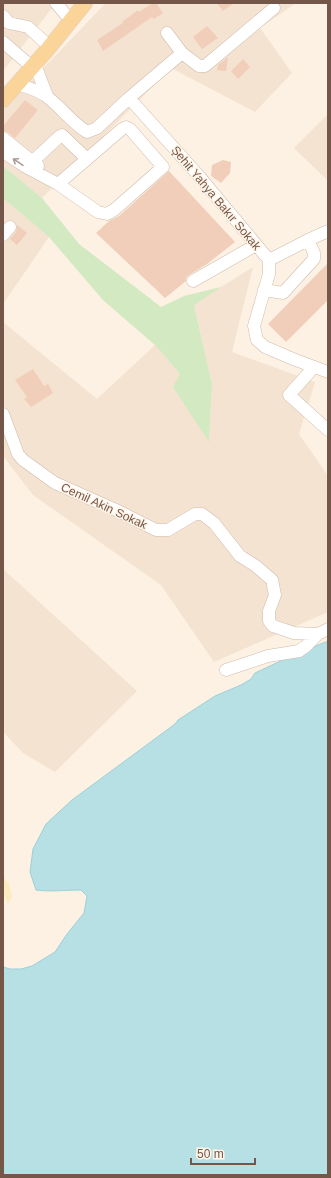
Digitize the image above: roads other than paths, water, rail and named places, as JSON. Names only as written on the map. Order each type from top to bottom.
[{"type":"main road","points":[[3,100],[50,47],[85,3]]},
{"type":"street","points":[[56,3],[71,21]]},
{"type":"street","points":[[167,33],[182,53],[198,66],[205,66],[274,8]]},
{"type":"street","points":[[3,16],[9,23],[28,27],[50,47]]},
{"type":"street","points":[[3,42],[34,65],[46,96]]},
{"type":"street","points":[[17,84],[28,87],[46,96],[78,127],[87,132],[97,128],[129,98],[182,53]]},
{"type":"street","name":"Şehit Yahya Bakır Sokak","points":[[129,98],[199,176],[269,260],[269,274],[254,326],[257,340],[265,347],[328,372]]},
{"type":"street","points":[[58,184],[126,127],[130,129],[163,166]]},
{"type":"street","points":[[33,161],[62,135],[87,159]]},
{"type":"street","points":[[3,138],[33,161],[58,184]]},
{"type":"street","points":[[3,152],[26,167],[58,184],[98,212],[107,214],[114,210],[163,166],[179,154]]},
{"type":"street","points":[[269,260],[328,231]]},
{"type":"street","points":[[264,290],[283,293],[314,259],[314,253],[308,240]]},
{"type":"street","points":[[193,281],[256,245]]},
{"type":"street","points":[[314,367],[289,395],[328,430]]},
{"type":"street","name":"Cemil Akin Sokak","points":[[3,414],[18,454],[23,460],[55,483],[156,530],[168,530],[195,514],[202,514],[214,523],[240,556],[256,566],[272,580],[275,595],[269,611],[269,621],[273,626],[294,633],[323,632]]},
{"type":"street","points":[[226,670],[268,656],[299,651],[323,632]]},
{"type":"water","points":[[328,641],[328,1175],[3,1175],[3,967],[10,969],[21,969],[32,966],[55,952],[84,913],[87,896],[81,890],[36,890],[30,872],[33,849],[46,824],[72,800],[175,724],[178,720],[215,696],[251,679],[255,673]]}]
